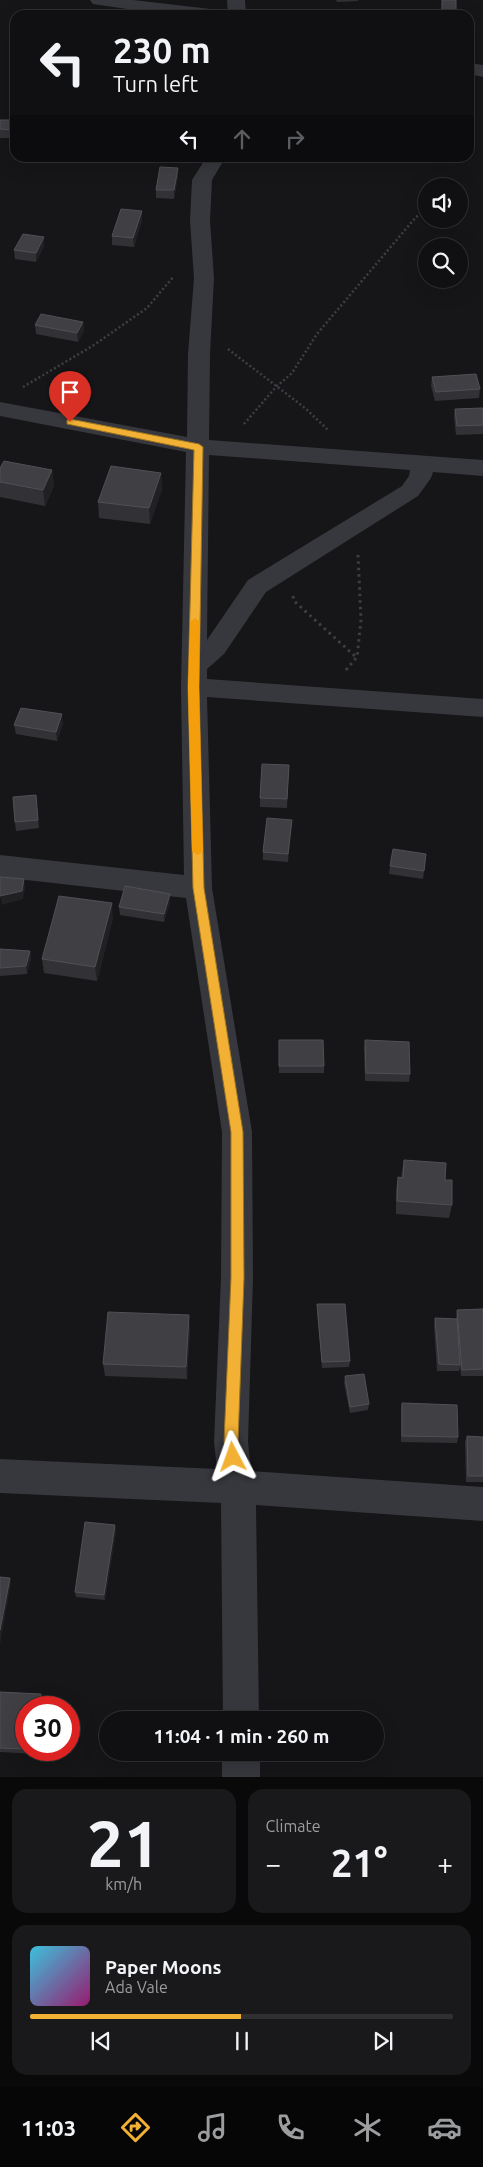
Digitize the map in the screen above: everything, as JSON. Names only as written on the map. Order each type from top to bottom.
[{"type":"street","points":[[99,0],[173,10]]},
{"type":"street","points":[[213,162],[202,180],[200,221],[204,278],[199,354],[210,448],[194,676],[198,888],[237,1132],[237,1278],[231,1442],[240,1518],[241,1711]]},
{"type":"street","points":[[0,409],[210,448],[483,468]]},
{"type":"street","points":[[194,676],[257,586],[410,491],[420,478],[423,464]]},
{"type":"street","points":[[194,676],[340,698],[483,708]]},
{"type":"street","points":[[0,866],[198,888]]},
{"type":"street","points":[[0,1476],[237,1486],[483,1504]]},
{"type":"street","points":[[241,1761],[241,1777]]},
{"type":"path","points":[[210,448],[292,373],[317,334],[418,216]]},
{"type":"path","points":[[16,391],[94,345],[147,308],[202,243]]},
{"type":"path","points":[[202,313],[221,342],[276,387],[310,411],[357,459]]},
{"type":"path","points":[[340,698],[340,677],[357,657],[361,620],[356,525]]},
{"type":"path","points":[[285,569],[294,601],[357,657]]},
{"type":"building","points":[[442,0],[456,0],[456,10],[442,10]]},
{"type":"building","points":[[0,120],[10,120],[10,130],[0,129]]},
{"type":"building","points":[[160,167],[178,168],[174,190],[156,190]]},
{"type":"building","points":[[121,209],[142,211],[133,238],[112,236]]},
{"type":"building","points":[[23,234],[44,237],[36,253],[14,250]]},
{"type":"building","points":[[41,314],[83,322],[77,333],[35,325]]},
{"type":"building","points":[[476,374],[480,389],[436,392],[432,377]]},
{"type":"building","points":[[483,408],[483,425],[457,426],[455,409]]},
{"type":"building","points":[[4,461],[52,470],[43,490],[0,482],[0,468]]},
{"type":"building","points":[[111,466],[161,473],[149,508],[98,502]]},
{"type":"building","points":[[21,708],[62,714],[56,732],[14,725]]},
{"type":"building","points":[[262,764],[289,765],[287,799],[260,798]]},
{"type":"building","points":[[36,795],[38,820],[15,822],[13,797]]},
{"type":"building","points":[[267,818],[292,820],[288,854],[263,852]]},
{"type":"building","points":[[393,849],[426,854],[424,871],[390,866]]},
{"type":"building","points":[[0,877],[24,879],[22,891],[0,896]]},
{"type":"building","points":[[125,886],[170,894],[164,914],[119,907]]},
{"type":"building","points":[[59,896],[112,903],[95,967],[42,959]]},
{"type":"building","points":[[0,949],[30,951],[26,966],[0,968]]},
{"type":"building","points":[[279,1040],[323,1040],[324,1066],[279,1066]]},
{"type":"building","points":[[365,1040],[409,1042],[410,1074],[366,1073]]},
{"type":"building","points":[[404,1160],[446,1163],[445,1180],[452,1180],[452,1205],[397,1201],[398,1177],[403,1178]]},
{"type":"building","points":[[317,1304],[345,1304],[350,1361],[322,1362]]},
{"type":"building","points":[[483,1309],[483,1369],[462,1370],[457,1310]]},
{"type":"building","points":[[108,1312],[189,1315],[186,1367],[103,1364]]},
{"type":"building","points":[[435,1318],[457,1319],[460,1365],[439,1364]]},
{"type":"building","points":[[364,1374],[369,1404],[350,1407],[345,1376]]},
{"type":"building","points":[[402,1403],[457,1405],[458,1437],[402,1436]]},
{"type":"building","points":[[467,1436],[483,1437],[483,1476],[468,1476]]},
{"type":"building","points":[[85,1522],[115,1525],[104,1595],[75,1592]]},
{"type":"building","points":[[0,1577],[10,1578],[0,1630]]},
{"type":"building","points":[[0,1692],[41,1694],[41,1696],[15,1696],[15,1749],[0,1748]]},
{"type":"slow traffic","points":[[195,622],[194,687],[198,851]]},
{"type":"route","points":[[70,422],[199,447],[194,687],[198,888],[237,1132],[237,1278],[231,1442],[233,1457]]}]
